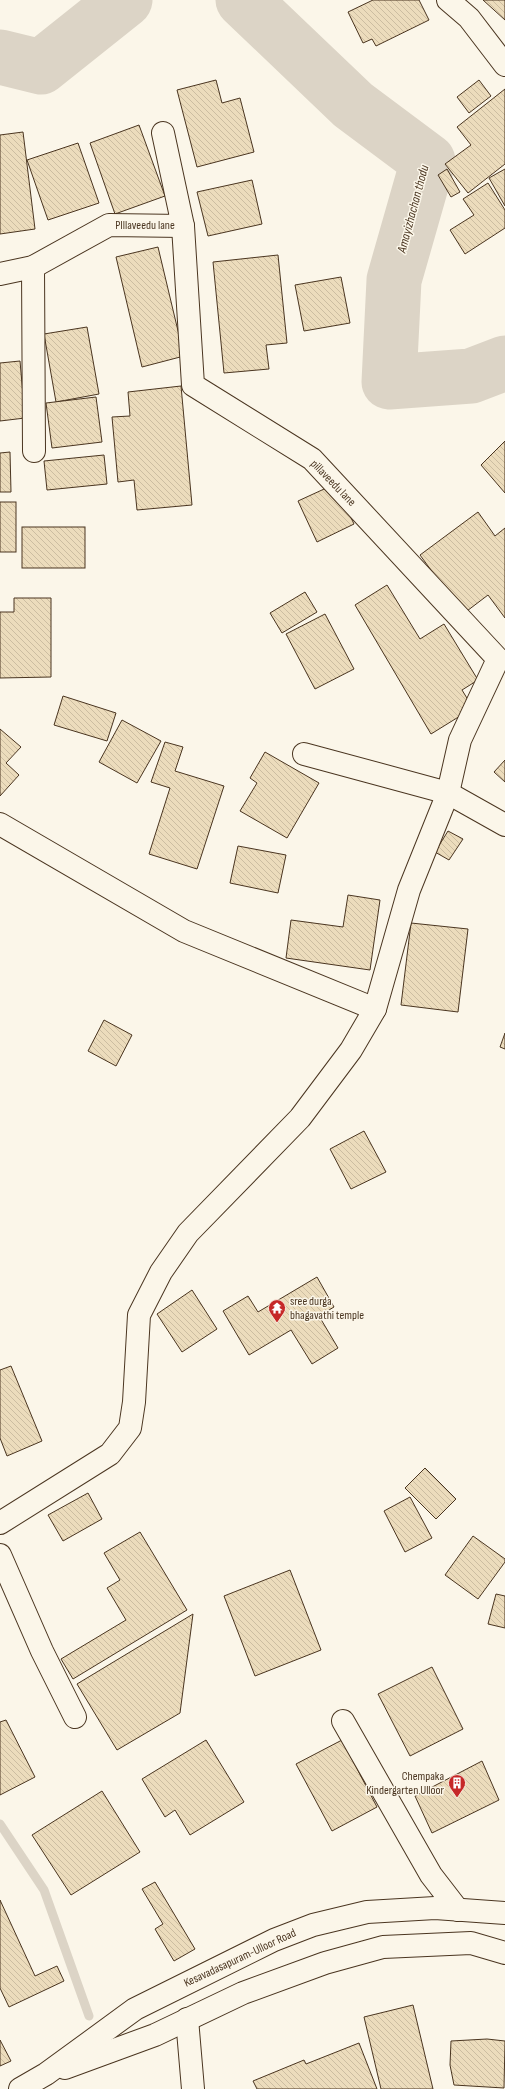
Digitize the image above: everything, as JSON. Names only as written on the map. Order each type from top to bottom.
[{"type":"street","points":[[448,0],[469,18],[505,65]]},
{"type":"street","name":"PIllaveedu lane","points":[[0,274],[33,267],[109,225],[183,226],[163,133]]},
{"type":"street","name":"pillaveedu lane","points":[[183,226],[193,386],[312,459],[498,659],[460,740],[448,793]]},
{"type":"street","points":[[33,267],[34,451]]},
{"type":"street","points":[[304,754],[448,793],[505,825]]},
{"type":"street","points":[[0,1523],[110,1454],[130,1428],[134,1402],[138,1315],[161,1272],[188,1233],[300,1118],[351,1050],[375,1009],[409,890],[448,793]]},
{"type":"street","points":[[0,824],[184,931],[375,1009]]},
{"type":"street","points":[[0,1555],[42,1651],[74,1717]]},
{"type":"street","points":[[343,1721],[431,1875],[458,1910]]},
{"type":"street","name":"Kesavadasapuram-Ulloor Road","points":[[20,2089],[46,2074],[135,2009],[274,1940],[314,1925],[367,1912],[435,1908],[505,1913]]},
{"type":"street","name":"Kesavadasapuram-Ulloor Road","points":[[46,2074],[104,2055],[155,2035],[243,1993],[325,1963],[383,1947],[471,1943],[505,1953]]},
{"type":"street","points":[[187,2019],[193,2089]]},
{"type":"building","points":[[373,0],[419,0],[429,20],[376,46],[372,39],[363,43],[348,12]]},
{"type":"building","points":[[483,0],[505,0],[505,20]]},
{"type":"building","points":[[216,80],[222,103],[240,98],[254,152],[197,167],[177,90]]},
{"type":"building","points":[[479,80],[491,96],[469,113],[457,97]]},
{"type":"building","points":[[505,89],[505,164],[468,193],[445,164],[471,145],[457,127]]},
{"type":"building","points":[[139,125],[165,196],[115,214],[90,143]]},
{"type":"building","points":[[23,132],[35,229],[0,234],[0,135]]},
{"type":"building","points":[[78,143],[99,203],[48,220],[27,160]]},
{"type":"building","points":[[447,169],[460,192],[451,197],[438,175]]},
{"type":"building","points":[[505,169],[505,206],[489,178]]},
{"type":"building","points":[[252,180],[262,224],[208,236],[197,192]]},
{"type":"building","points":[[488,183],[505,210],[505,228],[465,254],[450,230],[474,215],[463,199]]},
{"type":"building","points":[[158,247],[184,356],[142,367],[116,257]]},
{"type":"building","points":[[278,255],[287,343],[266,345],[269,369],[224,373],[213,262]]},
{"type":"building","points":[[341,277],[350,323],[304,331],[295,285]]},
{"type":"building","points":[[87,327],[99,394],[56,402],[44,334]]},
{"type":"building","points":[[20,361],[25,418],[0,421],[0,363]]},
{"type":"building","points":[[181,386],[192,505],[137,510],[134,480],[118,482],[112,417],[130,416],[128,392]]},
{"type":"building","points":[[96,397],[102,442],[52,448],[46,403]]},
{"type":"building","points":[[505,441],[505,493],[481,465]]},
{"type":"building","points":[[10,452],[11,492],[0,492],[0,453]]},
{"type":"building","points":[[104,455],[107,484],[47,490],[44,461]]},
{"type":"building","points":[[335,484],[354,524],[317,542],[298,501]]},
{"type":"building","points":[[0,502],[16,502],[16,552],[0,552]]},
{"type":"building","points":[[478,512],[495,536],[505,528],[505,618],[488,595],[463,614],[420,555]]},
{"type":"building","points":[[22,527],[85,527],[85,568],[22,568]]},
{"type":"building","points":[[387,585],[420,639],[444,624],[478,680],[462,690],[473,708],[431,734],[355,605]]},
{"type":"building","points":[[305,592],[317,612],[282,633],[270,613]]},
{"type":"building","points":[[14,598],[51,598],[51,677],[0,678],[0,612],[14,612]]},
{"type":"building","points":[[325,614],[354,669],[315,689],[286,634]]},
{"type":"building","points":[[63,696],[116,713],[107,741],[54,725]]},
{"type":"building","points":[[122,720],[161,741],[137,783],[99,762]]},
{"type":"building","points":[[0,729],[21,747],[6,763],[19,775],[0,796]]},
{"type":"building","points":[[165,742],[183,747],[175,771],[224,786],[197,869],[149,854],[170,788],[151,782]]},
{"type":"building","points":[[265,752],[319,783],[287,838],[240,811],[257,783],[250,778]]},
{"type":"building","points":[[505,760],[505,782],[494,772]]},
{"type":"building","points":[[448,831],[463,839],[449,860],[435,852]]},
{"type":"building","points":[[238,846],[286,855],[278,893],[230,883]]},
{"type":"building","points":[[348,895],[380,900],[370,970],[286,958],[291,920],[343,927]]},
{"type":"building","points":[[411,923],[468,929],[458,1012],[401,1005]]},
{"type":"building","points":[[104,1020],[132,1035],[116,1066],[88,1051]]},
{"type":"building","points":[[505,1033],[505,1049],[500,1047]]},
{"type":"building","points":[[364,1131],[386,1172],[351,1189],[330,1149]]},
{"type":"building","name":"sree durga bhagavathi temple","points":[[317,1277],[334,1307],[319,1316],[338,1348],[312,1364],[291,1330],[249,1355],[223,1311],[248,1296],[258,1312]]},
{"type":"building","points":[[192,1290],[217,1329],[182,1352],[157,1314]]},
{"type":"building","points":[[11,1366],[42,1441],[7,1456],[0,1438],[0,1370]]},
{"type":"building","points":[[425,1468],[456,1499],[436,1519],[405,1488]]},
{"type":"building","points":[[88,1493],[102,1519],[63,1541],[48,1515]]},
{"type":"building","points":[[410,1497],[432,1538],[405,1552],[384,1511]]},
{"type":"building","points":[[140,1532],[187,1610],[73,1679],[61,1659],[126,1620],[107,1588],[120,1580],[104,1553]]},
{"type":"building","points":[[473,1536],[505,1559],[505,1562],[478,1599],[445,1575]]},
{"type":"building","points":[[290,1570],[321,1650],[255,1676],[224,1596]]},
{"type":"building","points":[[496,1594],[505,1596],[505,1628],[488,1624]]},
{"type":"building","points":[[193,1614],[180,1713],[117,1750],[77,1684]]},
{"type":"building","points":[[432,1667],[463,1729],[410,1756],[378,1694]]},
{"type":"building","points":[[6,1720],[35,1777],[0,1795],[0,1722]]},
{"type":"building","points":[[206,1740],[244,1802],[190,1835],[175,1810],[165,1817],[142,1779]]},
{"type":"building","points":[[342,1740],[377,1807],[332,1831],[296,1764]]},
{"type":"building","name":"Chempaka Kindergarten Ulloor","points":[[482,1761],[499,1800],[432,1833],[415,1796]]},
{"type":"building","points":[[102,1791],[140,1852],[71,1895],[32,1835]]},
{"type":"building","points":[[155,1882],[195,1949],[174,1961],[155,1929],[163,1924],[142,1889]]},
{"type":"building","points":[[0,1900],[35,1976],[57,1966],[64,1981],[9,2007],[0,1988]]},
{"type":"building","points":[[413,2005],[433,2089],[381,2089],[364,2017]]},
{"type":"building","points":[[487,2039],[505,2041],[504,2088],[454,2085],[450,2065],[451,2041]]},
{"type":"building","points":[[0,2040],[11,2061],[0,2066]]},
{"type":"building","points":[[359,2043],[377,2089],[257,2089],[253,2081],[304,2060],[306,2064]]},
{"type":"waterway","name":"Amayizhachan thodu","points":[[0,57],[41,67],[125,0]]},
{"type":"waterway","name":"Amayizhachan thodu","points":[[243,0],[353,105],[428,161],[394,280],[389,382],[471,376],[505,363]]},
{"type":"waterway","points":[[0,1824],[44,1890],[89,2016]]},
{"type":"place","name":"sree durga bhagavathi temple","points":[[277,1323]]},
{"type":"place","name":"Chempaka Kindergarten Ulloor","points":[[457,1798]]}]
